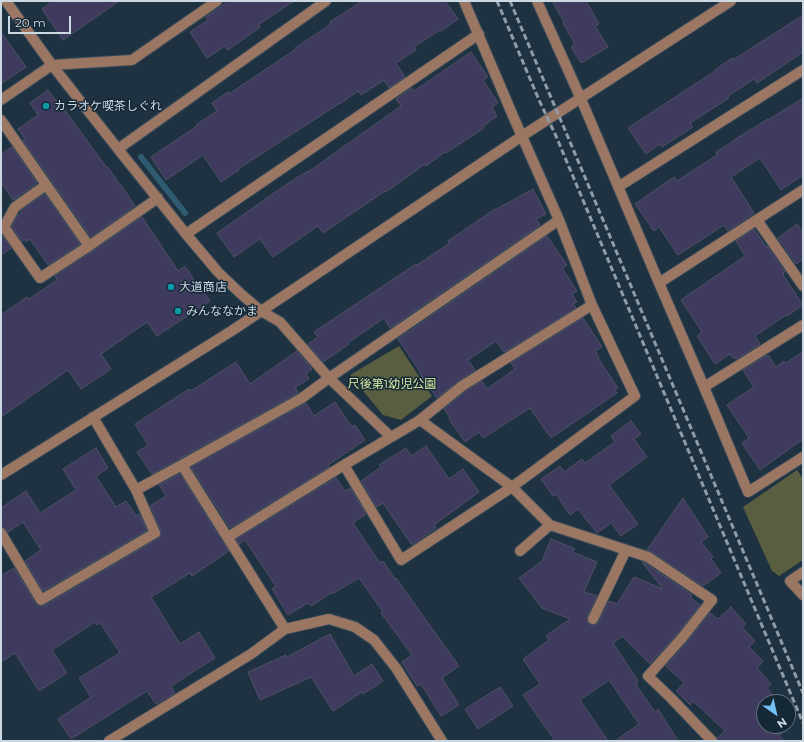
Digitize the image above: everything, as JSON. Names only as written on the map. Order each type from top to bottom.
[{"type":"street","points":[[6,1],[52,65],[218,272],[261,311],[280,322],[329,378],[391,438]]},
{"type":"street","points":[[1,100],[52,65],[132,60],[217,1]]},
{"type":"street","points":[[118,149],[326,1]]},
{"type":"street","points":[[344,465],[400,560],[512,487],[635,396],[592,305],[559,220],[464,1]]},
{"type":"street","points":[[537,1],[748,492],[803,457]]},
{"type":"street","points":[[1,475],[233,330],[522,136],[731,1]]},
{"type":"street","points":[[186,234],[479,34]]},
{"type":"street","points":[[618,187],[803,70]]},
{"type":"street","points":[[1,120],[89,246]]},
{"type":"street","points":[[46,185],[15,207],[4,227],[40,278],[158,198]]},
{"type":"street","points":[[659,283],[803,190]]},
{"type":"street","points":[[136,490],[302,398],[559,220]]},
{"type":"street","points":[[757,220],[803,286]]},
{"type":"street","points":[[228,537],[420,420],[462,386],[592,305]]},
{"type":"street","points":[[704,387],[803,325]]},
{"type":"street","points":[[1,533],[41,600],[155,533],[136,490],[93,417]]},
{"type":"street","points":[[420,420],[512,487],[550,525],[648,557],[712,600],[682,638],[648,676],[712,741]]},
{"type":"street","points":[[182,465],[285,629]]},
{"type":"street","points":[[520,551],[550,525]]},
{"type":"street","points":[[593,619],[626,550]]},
{"type":"street","points":[[803,572],[790,581],[803,595]]},
{"type":"street","points":[[110,741],[250,654],[285,629],[329,619],[355,627],[374,640],[396,668],[442,741]]},
{"type":"green space","name":"尺後第1幼児公園","points":[[399,346],[432,396],[401,420],[383,415],[350,375]]},
{"type":"green space","points":[[797,470],[803,479],[803,560],[779,576],[772,571],[743,507]]},
{"type":"building","points":[[53,1],[119,1],[63,40],[42,9]]},
{"type":"building","points":[[229,1],[294,1],[258,25],[260,27],[228,50],[225,46],[207,58],[190,32],[208,20],[206,17]]},
{"type":"building","points":[[362,1],[445,1],[458,19],[414,47],[416,50],[396,63],[405,77],[389,88],[384,80],[361,95],[358,91],[238,169],[239,170],[221,182],[203,155],[166,180],[151,157],[217,111],[212,103],[228,92],[229,94],[296,49],[295,48],[331,24],[330,22]]},
{"type":"building","points":[[552,1],[586,1],[599,24],[595,26],[608,47],[581,63],[571,47],[575,44]]},
{"type":"building","points":[[803,15],[803,52],[757,83],[754,79],[728,96],[729,98],[690,123],[693,127],[662,147],[660,144],[646,154],[628,128],[715,71],[732,58],[733,60]]},
{"type":"building","points":[[1,32],[26,67],[1,84]]},
{"type":"building","points":[[471,52],[488,77],[483,80],[498,103],[492,107],[497,116],[483,126],[484,128],[446,153],[445,152],[426,166],[425,164],[386,192],[385,191],[323,233],[318,226],[273,257],[260,239],[234,257],[217,233],[290,182],[308,172],[401,106],[396,99],[412,88],[414,91]]},
{"type":"building","points":[[48,90],[63,110],[64,109],[107,168],[108,167],[135,206],[91,237],[23,140],[25,139],[18,129],[38,115],[30,103]]},
{"type":"building","points":[[803,98],[803,175],[781,190],[760,158],[731,177],[754,213],[728,231],[724,225],[678,255],[659,227],[654,231],[635,204],[674,177],[677,181],[717,155],[716,152],[734,140]]},
{"type":"building","points":[[12,147],[37,183],[13,200],[1,182],[1,154]]},
{"type":"building","points":[[533,189],[546,214],[536,219],[540,225],[390,328],[384,318],[323,362],[308,344],[318,337],[314,332],[450,243],[448,241],[495,209]]},
{"type":"building","points":[[45,194],[80,244],[48,265],[30,239],[26,242],[25,239],[22,241],[12,227],[17,216],[22,213],[20,211]]},
{"type":"building","points":[[142,217],[178,271],[185,266],[210,301],[157,336],[147,322],[101,354],[111,369],[81,389],[68,370],[1,417],[1,315],[27,297],[29,299],[57,280],[55,276]]},
{"type":"building","points":[[797,224],[803,233],[803,259],[796,264],[778,238]]},
{"type":"building","points":[[754,229],[785,272],[783,275],[803,305],[755,336],[760,344],[736,359],[730,354],[715,364],[697,336],[702,332],[681,300],[745,256],[736,241]]},
{"type":"building","points":[[1,234],[11,248],[1,255]]},
{"type":"building","points":[[547,236],[567,265],[562,268],[577,291],[572,294],[577,302],[573,304],[576,308],[504,352],[496,341],[468,360],[475,370],[458,381],[437,398],[398,339]]},
{"type":"building","points":[[583,318],[602,347],[595,351],[618,388],[615,390],[617,393],[551,438],[530,408],[483,438],[479,432],[465,442],[444,409],[466,391],[482,381],[487,389],[515,369],[511,363]]},
{"type":"building","points":[[297,351],[312,369],[306,374],[309,379],[295,387],[298,393],[152,474],[137,452],[148,445],[135,424],[189,389],[191,391],[236,362],[250,384]]},
{"type":"building","points":[[803,352],[803,439],[760,470],[742,443],[749,438],[727,405],[754,387],[743,370],[768,355],[776,367],[784,361],[786,363]]},
{"type":"building","points":[[335,402],[352,427],[355,425],[365,440],[328,465],[329,467],[230,528],[191,467],[306,403],[314,416]]},
{"type":"building","points":[[631,421],[641,434],[634,439],[647,457],[609,485],[638,524],[621,536],[611,523],[597,533],[578,509],[570,515],[556,494],[553,496],[541,479],[560,466],[564,472],[582,459],[585,463],[615,442],[611,436]]},
{"type":"building","points":[[426,446],[449,479],[463,469],[479,492],[434,525],[436,528],[412,545],[383,503],[377,507],[361,481],[381,467],[379,465],[406,448],[411,456]]},
{"type":"building","points":[[96,448],[108,468],[96,476],[116,507],[126,501],[136,516],[139,514],[147,530],[43,591],[25,561],[41,550],[23,522],[8,532],[1,527],[1,508],[26,491],[40,513],[76,490],[63,469]]},
{"type":"building","points":[[180,474],[229,551],[192,576],[190,573],[151,597],[180,644],[199,632],[215,658],[171,686],[175,693],[156,704],[147,691],[71,739],[58,719],[91,697],[79,678],[120,653],[100,623],[97,625],[95,622],[52,650],[67,673],[39,691],[15,653],[1,662],[1,576],[14,568],[36,604],[44,606],[159,538],[161,531],[150,506],[166,496],[159,485]]},
{"type":"building","points":[[336,478],[345,491],[350,488],[366,514],[353,523],[380,563],[383,561],[459,666],[442,678],[459,705],[441,716],[421,684],[417,686],[402,662],[412,655],[381,613],[383,612],[359,578],[311,606],[308,603],[288,615],[272,589],[276,586],[245,540],[239,544],[236,539]]},
{"type":"building","points":[[683,498],[708,537],[701,542],[713,557],[711,559],[721,573],[703,586],[647,550]]},
{"type":"building","points":[[551,539],[575,549],[572,552],[597,562],[584,592],[597,596],[587,617],[587,622],[591,625],[596,625],[599,622],[609,601],[617,604],[634,577],[663,589],[642,562],[692,595],[690,597],[700,605],[677,634],[650,664],[622,636],[613,643],[638,681],[636,685],[655,712],[658,709],[678,741],[615,741],[639,724],[609,680],[580,700],[608,741],[555,741],[523,695],[540,684],[523,659],[549,640],[546,636],[570,619],[542,608],[519,578],[542,561]]},
{"type":"building","points":[[731,607],[746,624],[742,627],[755,641],[749,647],[763,661],[757,668],[771,684],[767,688],[772,694],[756,694],[756,734],[780,734],[779,735],[784,741],[718,741],[717,738],[725,731],[693,701],[690,705],[676,691],[684,683],[666,666],[710,613],[718,619]]},
{"type":"building","points":[[330,634],[354,676],[372,664],[383,681],[363,694],[362,692],[333,711],[311,677],[260,700],[248,672],[286,655],[287,657]]},
{"type":"building","points":[[500,687],[513,706],[478,729],[465,709]]},
{"type":"waterway","points":[[141,157],[185,213]]},
{"type":"railway","points":[[497,1],[556,136],[803,723]]},
{"type":"railway","points":[[510,1],[803,693]]},
{"type":"place","name":"カラオケ喫茶しぐれ","points":[[46,106]]},
{"type":"place","name":"大道商店","points":[[171,287]]},
{"type":"place","name":"みんななかま","points":[[178,311]]}]
